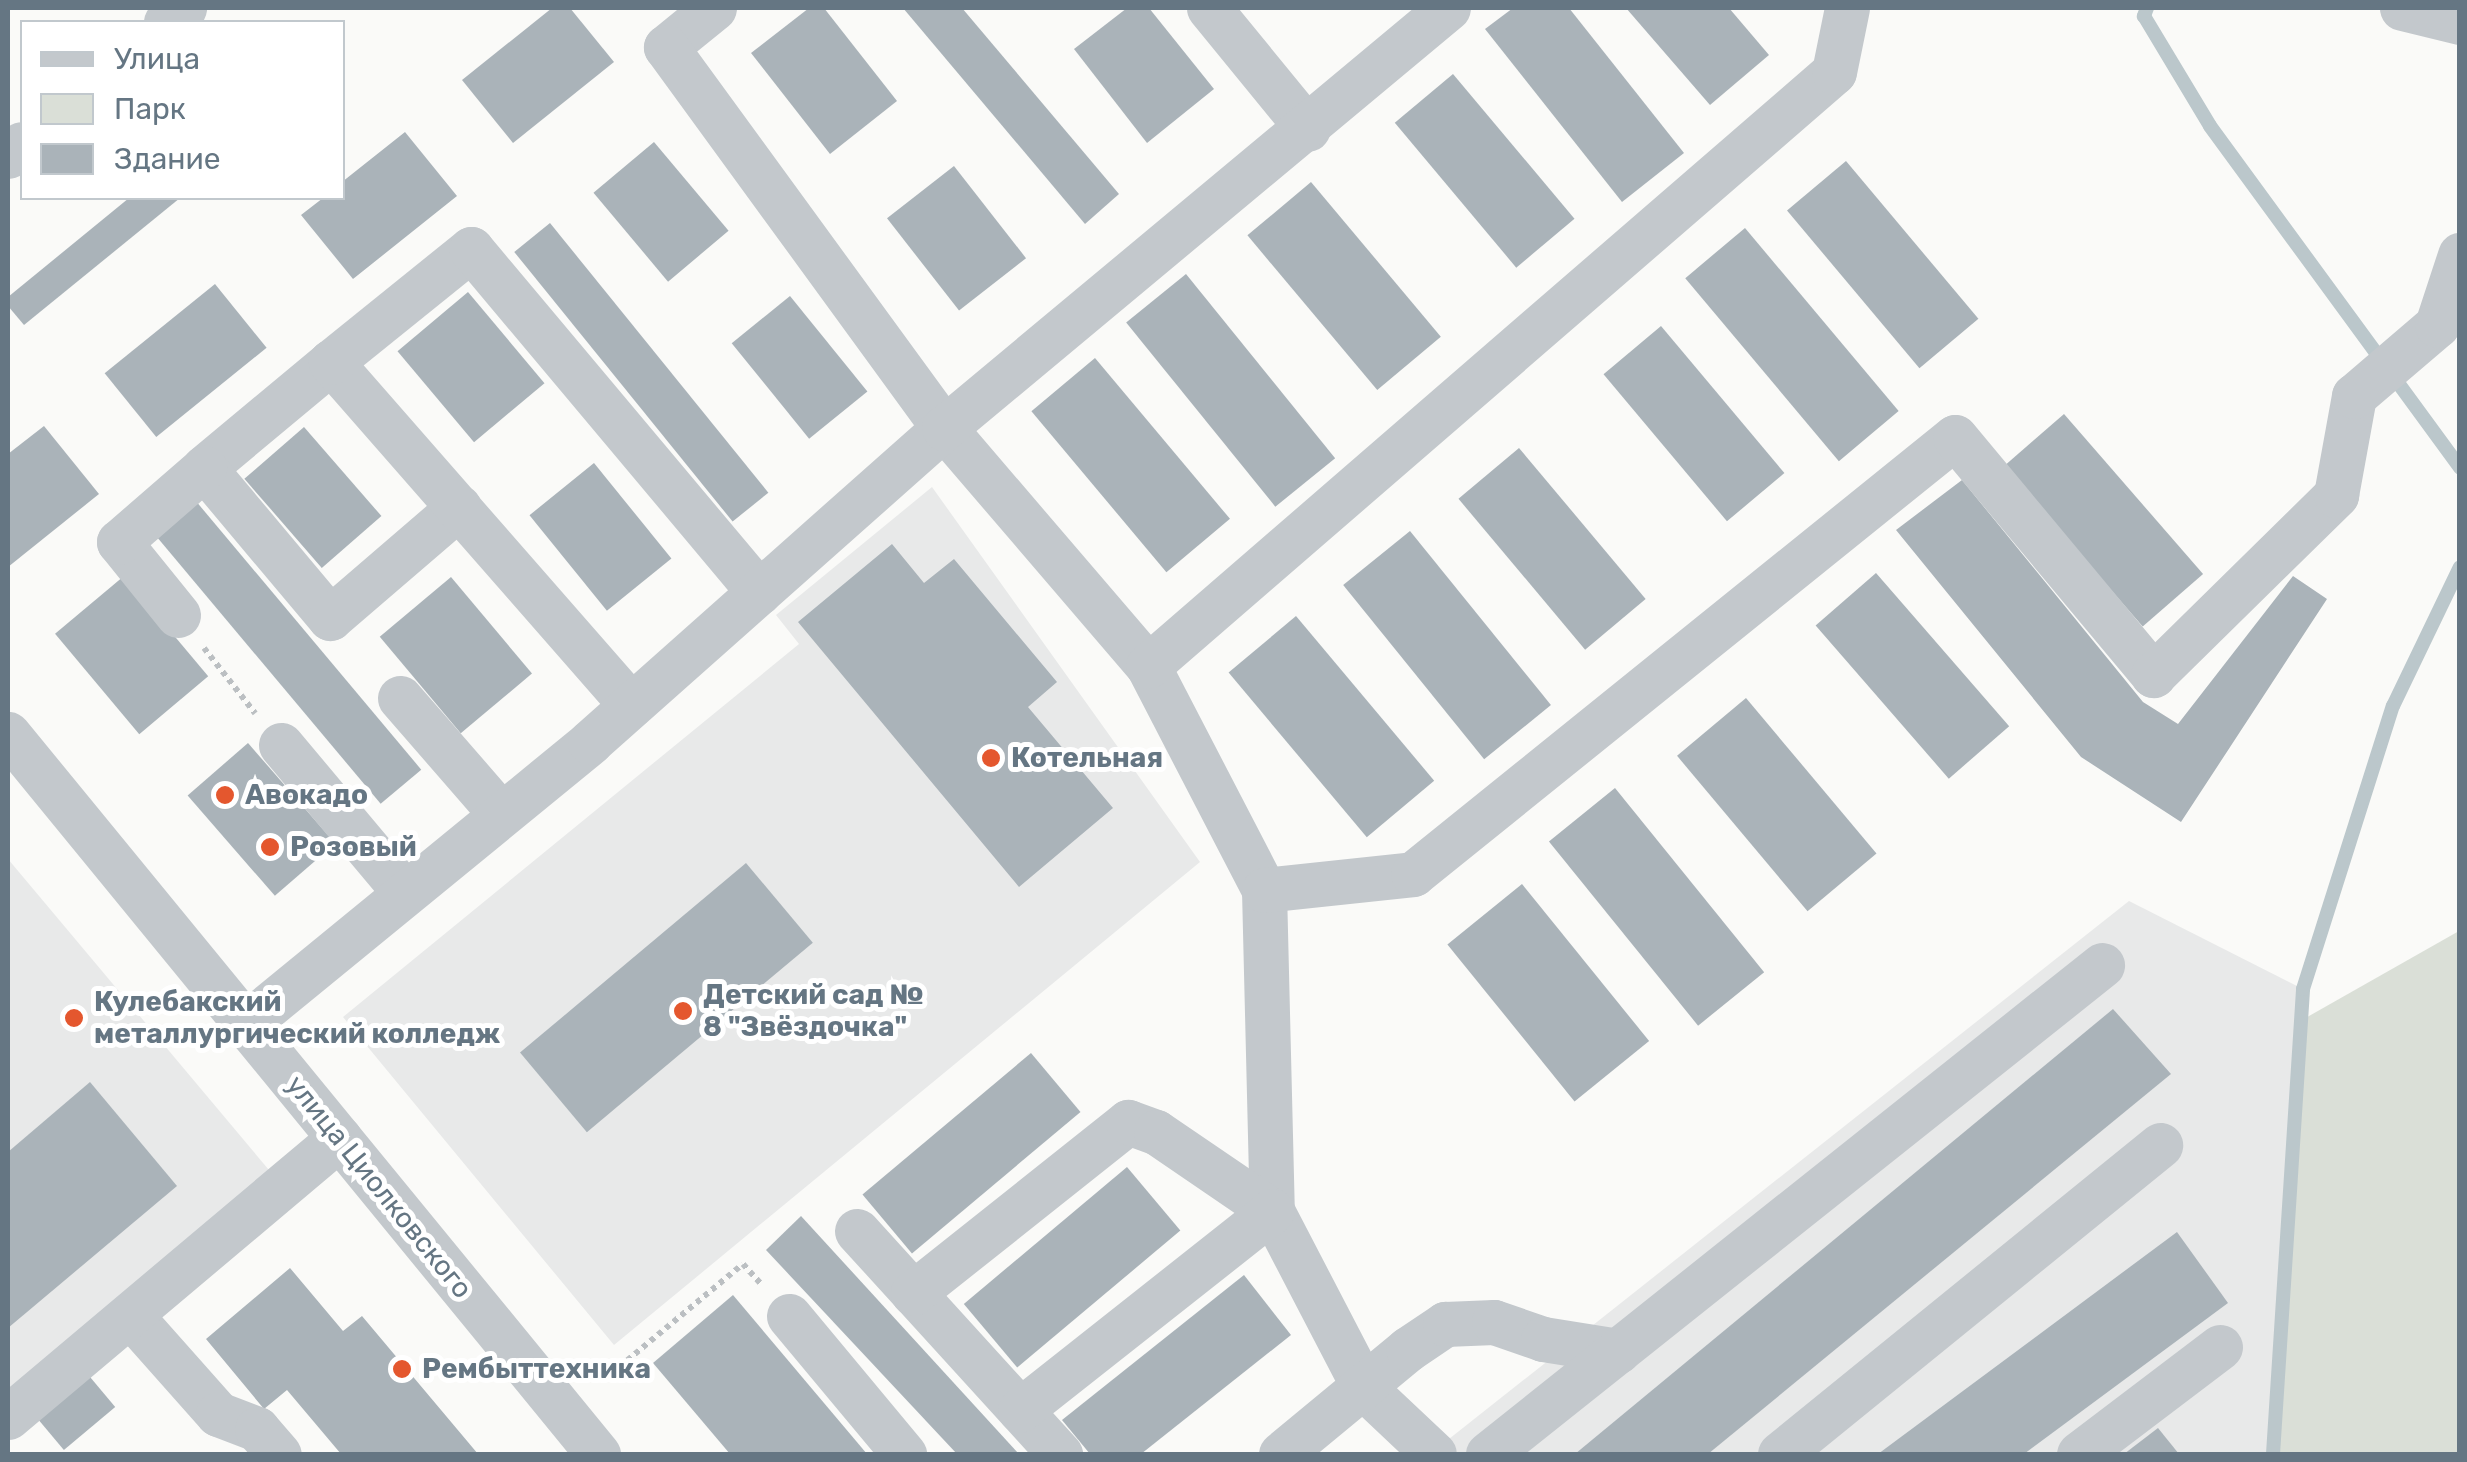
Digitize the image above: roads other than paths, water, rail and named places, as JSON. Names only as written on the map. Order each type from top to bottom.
[{"type":"street","points":[[714,8],[666,47],[944,428],[1148,666],[1264,890],[1272,1210],[1364,1388],[1434,1454]]},
{"type":"street","points":[[1209,8],[1308,129]]},
{"type":"street","points":[[246,1024],[630,705],[944,428],[1308,129],[1448,8]]},
{"type":"street","points":[[1148,666],[1834,72],[1847,8]]},
{"type":"street","points":[[2402,8],[2460,22]]},
{"type":"street","points":[[178,616],[119,542],[330,362],[471,249],[759,592]]},
{"type":"street","points":[[1264,890],[1413,874],[1955,437],[2153,675],[2336,495],[2354,396],[2437,325],[2460,255]]},
{"type":"street","points":[[330,362],[630,705]]},
{"type":"street","points":[[204,468],[330,618],[459,507]]},
{"type":"street","points":[[400,698],[501,814]]},
{"type":"street","name":"улица Циолковского","points":[[8,734],[598,1454]]},
{"type":"street","points":[[281,745],[405,892]]},
{"type":"street","points":[[1488,1454],[2102,964]]},
{"type":"street","points":[[914,1293],[1128,1122],[1156,1132],[1272,1210]]},
{"type":"street","points":[[8,1418],[339,1138]]},
{"type":"street","points":[[1780,1454],[2160,1145]]},
{"type":"street","points":[[1020,1410],[1272,1210]]},
{"type":"street","points":[[857,1232],[1060,1454]]},
{"type":"street","points":[[131,1316],[218,1414],[257,1429],[279,1454]]},
{"type":"street","points":[[789,1316],[904,1454]]},
{"type":"street","points":[[1281,1454],[1408,1348],[1445,1324],[1494,1322],[1543,1339],[1618,1351]]},
{"type":"street","points":[[2079,1454],[2220,1347]]},
{"type":"waterway","points":[[2147,8],[2144,16],[2210,126],[2460,468]]},
{"type":"waterway","points":[[2273,1454],[2303,989],[2393,706],[2460,567]]},
{"type":"place","name":"Котельная","points":[[991,758]]},
{"type":"place","name":"Авокадо","points":[[225,795]]},
{"type":"place","name":"Розовый","points":[[270,847]]},
{"type":"place","name":"Детский сад № 8 \"Звёздочка\"","points":[[683,1011]]},
{"type":"place","name":"Кулебакский металлургический колледж","points":[[74,1018]]},
{"type":"place","name":"Рембыттехника","points":[[402,1369]]}]
